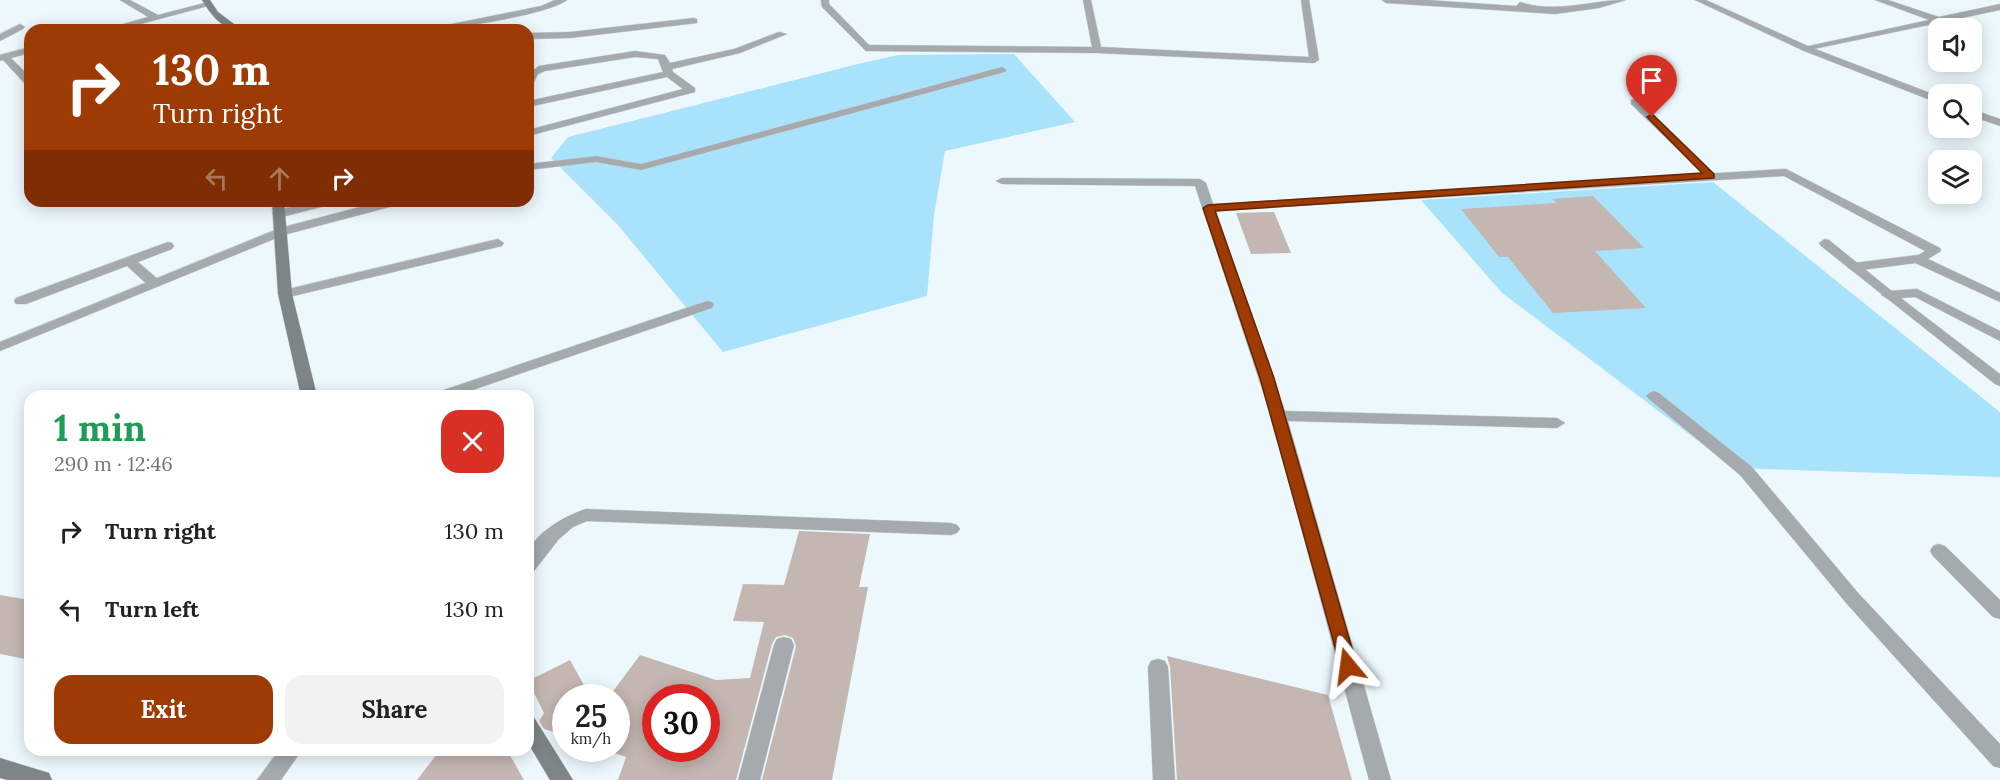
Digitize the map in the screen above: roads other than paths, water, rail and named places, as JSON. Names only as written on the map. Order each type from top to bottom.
[{"type":"street","points":[[124,0],[155,17]]},
{"type":"street","points":[[459,24],[543,8],[563,0]]},
{"type":"street","points":[[825,0],[825,5],[866,48],[1096,50],[1314,60],[1305,0]]},
{"type":"street","points":[[1088,0],[1096,50]]},
{"type":"street","points":[[1386,0],[1568,10],[1622,0]]},
{"type":"street","points":[[1512,0],[1526,9]]},
{"type":"street","points":[[1699,0],[1808,49],[1928,96]]},
{"type":"street","points":[[1878,0],[1932,18]]},
{"type":"street","points":[[129,24],[207,3],[215,14],[229,24]]},
{"type":"street","points":[[1954,18],[2000,7]]},
{"type":"street","points":[[534,36],[570,35],[694,21]]},
{"type":"street","points":[[1808,49],[1928,24]]},
{"type":"street","points":[[0,38],[20,27]]},
{"type":"street","points":[[534,130],[574,107],[668,71],[737,51],[782,34]]},
{"type":"street","points":[[2,58],[24,52]]},
{"type":"street","points":[[534,72],[542,68],[635,54],[662,57],[668,71],[691,90],[574,107],[534,104]]},
{"type":"street","points":[[2,58],[24,78]]},
{"type":"street","points":[[534,166],[596,159],[641,167],[1002,70]]},
{"type":"street","points":[[1635,102],[1711,176]]},
{"type":"street","points":[[1982,116],[2000,123]]},
{"type":"street","points":[[1208,208],[1786,172],[1935,251],[1918,259],[1854,267]]},
{"type":"street","points":[[1002,181],[1200,183],[1279,416],[1380,780]]},
{"type":"street","points":[[278,207],[285,294],[308,390]]},
{"type":"street","points":[[0,347],[280,232],[374,207]]},
{"type":"street","points":[[285,294],[498,243]]},
{"type":"street","points":[[1825,243],[1888,295],[2000,381]]},
{"type":"street","points":[[21,301],[168,246]]},
{"type":"street","points":[[1918,259],[2000,298]]},
{"type":"street","points":[[130,261],[154,283]]},
{"type":"street","points":[[1888,295],[1917,293],[2000,337]]},
{"type":"street","points":[[458,390],[707,305]]},
{"type":"street","points":[[1654,396],[1746,471],[1853,599],[2000,759]]},
{"type":"street","points":[[1279,416],[1557,423]]},
{"type":"street","points":[[534,558],[559,526],[569,519],[586,515],[951,529]]},
{"type":"street","points":[[1939,551],[2000,612]]},
{"type":"street","points":[[748,780],[784,645]]},
{"type":"street","points":[[1158,667],[1164,780]]},
{"type":"street","points":[[534,735],[562,780]]},
{"type":"street","points":[[268,780],[287,756]]},
{"type":"street","points":[[8,774],[40,780]]}]
